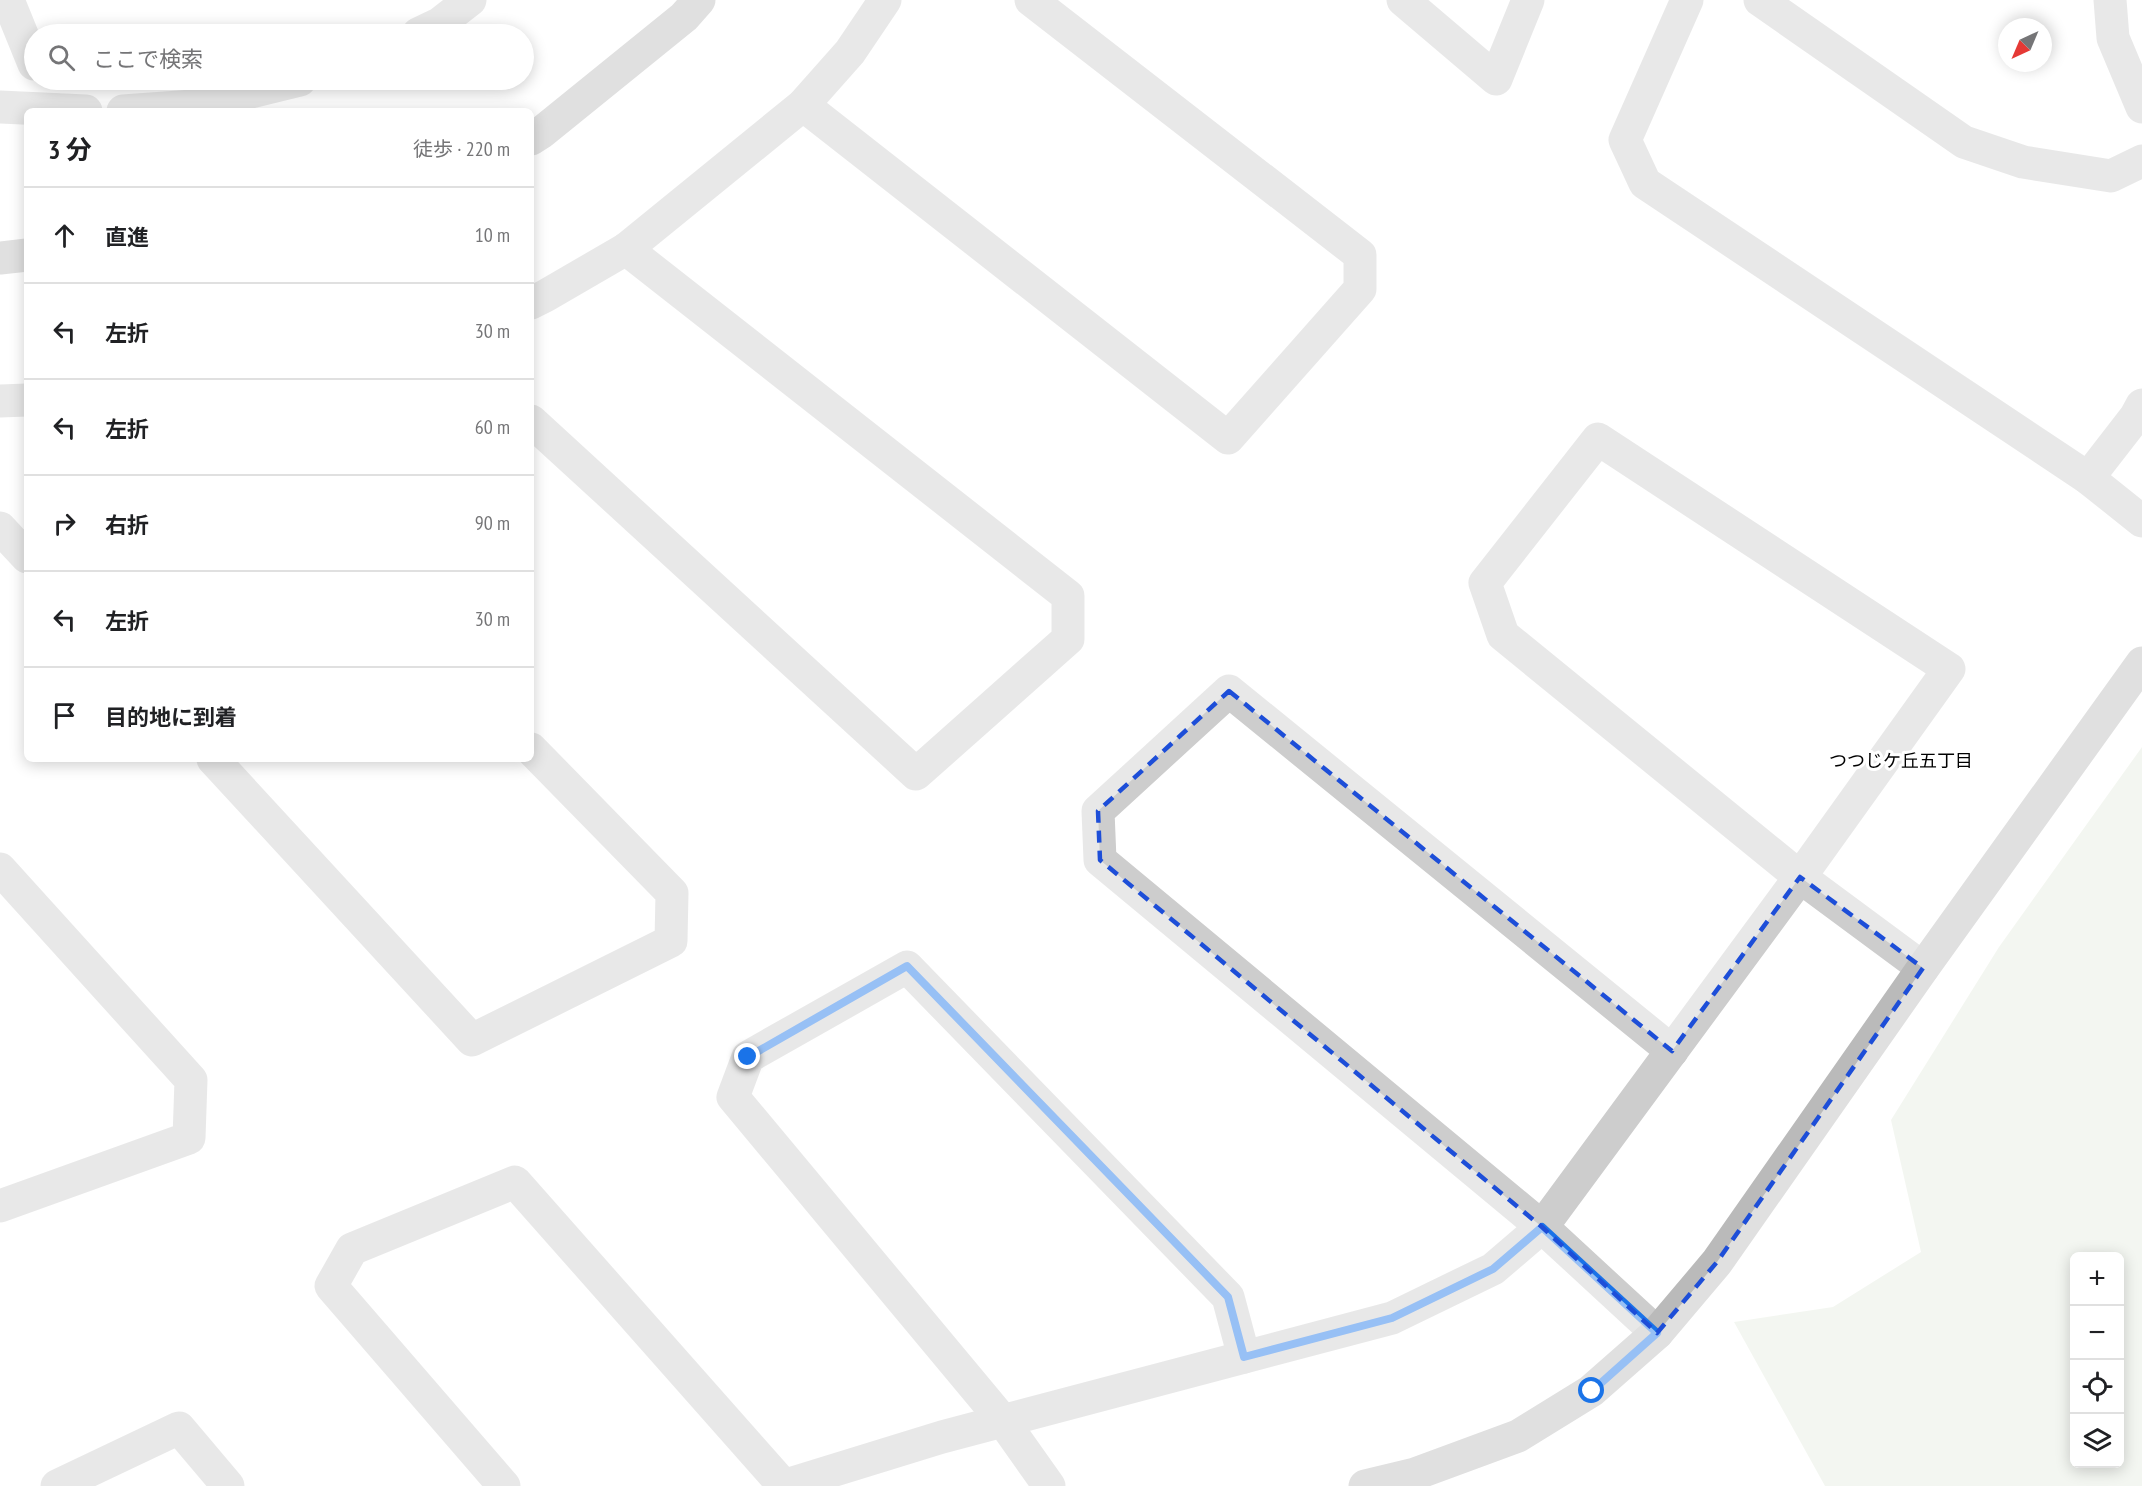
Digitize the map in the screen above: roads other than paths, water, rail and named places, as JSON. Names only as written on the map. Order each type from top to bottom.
[{"type":"street","points":[[8,0],[24,39]]},
{"type":"street","points":[[439,24],[470,0]]},
{"type":"street","points":[[534,137],[684,17],[699,0]]},
{"type":"street","points":[[534,302],[626,249],[803,105],[850,52],[885,0]]},
{"type":"street","points":[[803,105],[1228,438],[1360,289],[1360,255],[1031,0]]},
{"type":"street","points":[[1403,0],[1496,79],[1528,0]]},
{"type":"street","points":[[1686,0],[1626,140],[1645,183],[2088,478],[2142,521]]},
{"type":"street","points":[[1760,0],[1964,142],[2023,162],[2111,176],[2142,161]]},
{"type":"street","points":[[2110,0],[2113,39],[2142,107]]},
{"type":"street","points":[[165,108],[193,106],[259,90]]},
{"type":"street","points":[[0,107],[50,100],[76,108]]},
{"type":"street","points":[[534,424],[916,774],[1068,639],[1068,596],[626,249]]},
{"type":"street","points":[[0,258],[24,255]]},
{"type":"street","points":[[0,401],[24,400]]},
{"type":"street","points":[[2088,478],[2142,405]]},
{"type":"street","points":[[504,1486],[331,1286],[352,1249],[514,1182],[783,1486],[942,1437],[1392,1318],[1493,1269],[1542,1227],[1800,877],[1949,669],[1598,439],[1485,583],[1503,635],[1800,877],[1923,968]]},
{"type":"street","points":[[0,528],[24,554]]},
{"type":"street","points":[[1365,1486],[1415,1474],[1518,1436],[1592,1391],[1657,1333],[1717,1262],[1923,968],[2142,663]]},
{"type":"street","points":[[1657,1333],[1542,1227],[1100,860],[1098,811],[1229,691],[1672,1051]]},
{"type":"street","points":[[216,762],[472,1040],[671,941],[672,893],[534,752]]},
{"type":"street","points":[[0,868],[191,1080],[189,1138],[0,1206]]},
{"type":"street","points":[[1049,1486],[1003,1421],[733,1097],[748,1057],[907,966],[1228,1297],[1244,1357]]},
{"type":"street","points":[[57,1486],[179,1428],[228,1486]]},
{"type":"district","name":"つつじケ丘五丁目","points":[[1901,760]]}]
